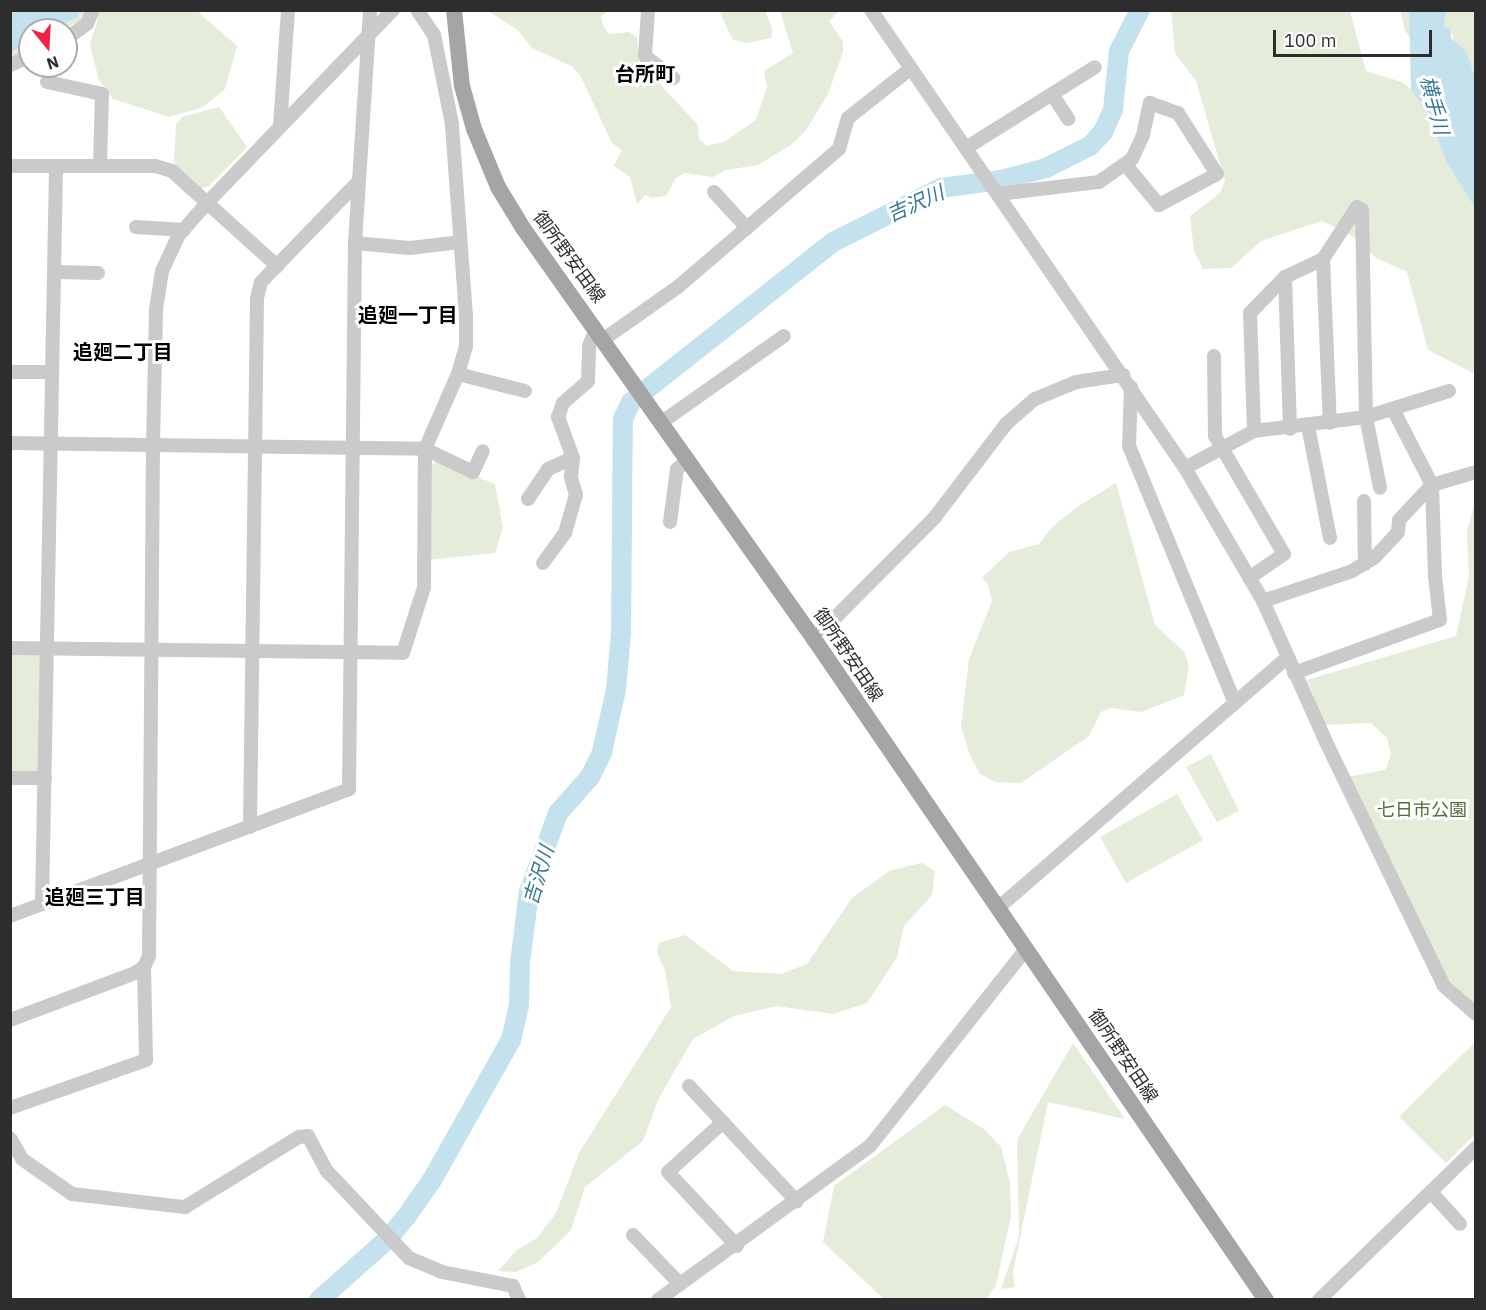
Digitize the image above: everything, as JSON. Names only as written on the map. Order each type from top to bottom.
[{"type":"main road","name":"御所野安田線","points":[[454,10],[462,86],[474,129],[498,187],[523,228],[648,401],[814,639],[1266,1299]]},
{"type":"street","points":[[78,30],[87,24],[93,10]]},
{"type":"street","points":[[280,127],[288,10]]},
{"type":"street","points":[[10,916],[349,789],[355,243],[357,183],[370,10]]},
{"type":"street","points":[[10,1108],[146,1060],[144,967],[149,956],[153,446],[156,309],[162,271],[184,230],[207,203],[393,10]]},
{"type":"street","points":[[10,648],[350,650],[403,653],[424,587],[425,449],[458,374],[466,346],[466,316],[452,124],[434,35],[417,10]]},
{"type":"street","points":[[648,10],[645,56],[673,78]]},
{"type":"street","points":[[874,11],[910,69],[983,171],[1185,468],[1263,601],[1294,673],[1444,986],[1476,1014]]},
{"type":"street","points":[[966,147],[1095,67]]},
{"type":"street","points":[[543,563],[565,533],[576,495],[571,477],[573,458],[558,417],[563,403],[588,381],[588,346],[600,334],[679,286],[839,149],[848,118],[910,69]]},
{"type":"street","points":[[46,82],[102,94],[100,166]]},
{"type":"street","points":[[1052,94],[1068,119]]},
{"type":"street","points":[[998,194],[1099,182],[1132,159],[1143,135],[1150,103],[1178,113],[1217,174],[1159,205],[1125,164]]},
{"type":"street","points":[[10,166],[155,166],[172,171],[276,266]]},
{"type":"street","points":[[42,904],[56,167]]},
{"type":"street","points":[[250,827],[257,298],[261,282],[357,183]]},
{"type":"street","points":[[714,192],[747,228]]},
{"type":"street","points":[[1254,431],[1250,313],[1285,277],[1323,259],[1358,207],[1362,210],[1366,417],[1380,488]]},
{"type":"street","points":[[136,228],[184,230]]},
{"type":"street","points":[[355,243],[410,248],[460,242]]},
{"type":"street","points":[[1323,259],[1330,423]]},
{"type":"street","points":[[54,272],[98,273]]},
{"type":"street","points":[[1285,277],[1290,429]]},
{"type":"street","points":[[662,422],[784,336]]},
{"type":"street","points":[[1214,356],[1215,436],[1284,554],[1249,578]]},
{"type":"street","points":[[10,372],[52,372]]},
{"type":"street","points":[[458,374],[525,391]]},
{"type":"street","points":[[814,639],[935,517],[1006,424],[1035,399],[1076,382],[1127,381]]},
{"type":"street","points":[[1127,381],[1129,446],[1235,702]]},
{"type":"street","points":[[1185,468],[1254,431],[1290,429],[1366,417],[1394,411],[1449,391]]},
{"type":"street","points":[[1294,673],[1440,620],[1435,576],[1432,485],[1394,411]]},
{"type":"street","points":[[1308,426],[1330,538]]},
{"type":"street","points":[[10,443],[425,449],[473,472],[483,451]]},
{"type":"street","points":[[528,498],[548,469],[573,458]]},
{"type":"street","points":[[670,522],[677,469],[689,460]]},
{"type":"street","points":[[1263,601],[1365,564],[1398,532],[1399,520],[1432,485],[1476,472]]},
{"type":"street","points":[[1364,501],[1365,564]]},
{"type":"street","points":[[998,908],[1288,657]]},
{"type":"street","points":[[10,778],[45,778]]},
{"type":"street","points":[[658,1299],[737,1246],[870,1146],[893,1122],[1026,949]]},
{"type":"street","points":[[10,1020],[144,967]]},
{"type":"street","points":[[689,1086],[797,1202]]},
{"type":"street","points":[[723,1122],[668,1172],[737,1246]]},
{"type":"street","points":[[10,1138],[22,1159],[72,1194],[185,1207],[299,1137],[308,1136],[327,1171],[393,1245],[409,1258],[435,1269],[513,1286],[519,1299]]},
{"type":"street","points":[[1319,1299],[1476,1148]]},
{"type":"street","points":[[1431,1192],[1460,1224]]},
{"type":"street","points":[[633,1235],[680,1284]]},
{"type":"green space","points":[[196,10],[237,46],[225,89],[203,107],[169,117],[113,99],[99,80],[90,45],[100,11]]},
{"type":"green space","points":[[1171,10],[1350,11],[1366,71],[1402,82],[1420,97],[1447,163],[1475,208],[1475,374],[1428,350],[1407,272],[1376,258],[1356,238],[1322,221],[1261,241],[1231,268],[1203,269],[1194,251],[1190,216],[1220,193],[1225,181],[1196,81],[1175,53]]},
{"type":"green space","points":[[11,11],[85,11],[83,19],[78,22],[78,18],[18,18],[18,54],[11,58]]},
{"type":"green space","points":[[488,11],[608,11],[601,17],[604,28],[609,34],[629,32],[637,37],[639,62],[698,125],[699,139],[707,146],[724,142],[756,120],[767,87],[764,71],[793,53],[780,11],[839,11],[829,21],[843,42],[843,52],[828,94],[806,130],[791,145],[758,165],[726,170],[713,177],[685,173],[676,178],[666,196],[652,198],[645,195],[637,204],[630,177],[614,166],[622,150],[612,143],[580,75],[571,66],[532,48],[518,30]]},
{"type":"green space","points":[[719,11],[765,11],[772,28],[771,38],[746,43],[733,40]]},
{"type":"green space","points":[[1400,11],[1409,11],[1410,38],[1405,30]]},
{"type":"green space","points":[[1446,11],[1475,11],[1475,82],[1467,54],[1455,44],[1451,31],[1444,27]]},
{"type":"green space","points":[[219,107],[247,147],[209,186],[199,189],[178,170],[174,161],[176,125],[182,117]]},
{"type":"green space","points":[[437,461],[495,484],[503,528],[495,553],[429,560],[430,466]]},
{"type":"green space","points":[[1116,483],[1155,625],[1185,653],[1189,666],[1184,695],[1141,712],[1110,708],[1101,712],[1089,736],[1021,783],[995,782],[980,774],[970,756],[961,726],[969,659],[992,601],[988,584],[982,578],[1009,552],[1039,544],[1052,527],[1077,507]]},
{"type":"green space","name":"七日市公園","points":[[1475,501],[1475,1006],[1449,980],[1434,957],[1346,777],[1385,770],[1391,755],[1387,738],[1371,723],[1325,725],[1307,680],[1456,636],[1469,576],[1467,532]]},
{"type":"green space","points":[[11,651],[45,651],[41,774],[11,773]]},
{"type":"green space","points":[[1211,754],[1239,811],[1217,822],[1186,767]]},
{"type":"green space","points":[[1177,794],[1203,840],[1126,883],[1100,837]]},
{"type":"green space","points":[[922,863],[935,871],[932,895],[904,926],[897,957],[867,1003],[833,1014],[777,1006],[734,1016],[693,1039],[659,1098],[643,1141],[585,1187],[571,1230],[538,1262],[516,1272],[498,1271],[517,1250],[537,1238],[556,1213],[579,1153],[671,1007],[665,970],[657,953],[659,943],[685,935],[733,971],[781,974],[807,964],[852,898],[891,870]]},
{"type":"green space","points":[[1475,1042],[1475,1134],[1446,1163],[1399,1117]]},
{"type":"green space","points":[[1073,1043],[1125,1119],[1048,1102],[1013,1272],[1015,1287],[1001,1289],[1019,1236],[1017,1140]]},
{"type":"green space","points":[[945,1105],[984,1129],[1001,1147],[1010,1183],[1011,1216],[996,1285],[986,1299],[884,1299],[823,1242],[834,1186]]},
{"type":"water","points":[[11,10],[79,11],[75,18],[18,18],[18,48],[11,52]]},
{"type":"water","name":"横手川","points":[[1409,11],[1446,11],[1444,27],[1451,29],[1451,38],[1466,51],[1470,62],[1476,82],[1475,208],[1447,163],[1425,108],[1411,90]]},
{"type":"waterway","name":"吉沢川","points":[[642,393],[833,242],[941,188],[1001,180],[1046,168],[1090,146],[1103,132],[1113,110],[1119,51],[1140,10]]},
{"type":"waterway","name":"吉沢川","points":[[319,1300],[388,1239],[406,1217],[432,1180],[511,1040],[519,1005],[520,963],[529,892],[558,813],[590,777],[602,752],[616,690],[621,633],[623,419],[631,402]]},
{"type":"district","name":"台所町","points":[[645,73]]},
{"type":"district","name":"追廻一丁目","points":[[408,314]]},
{"type":"district","name":"追廻二丁目","points":[[123,351]]},
{"type":"district","name":"追廻三丁目","points":[[95,896]]}]
